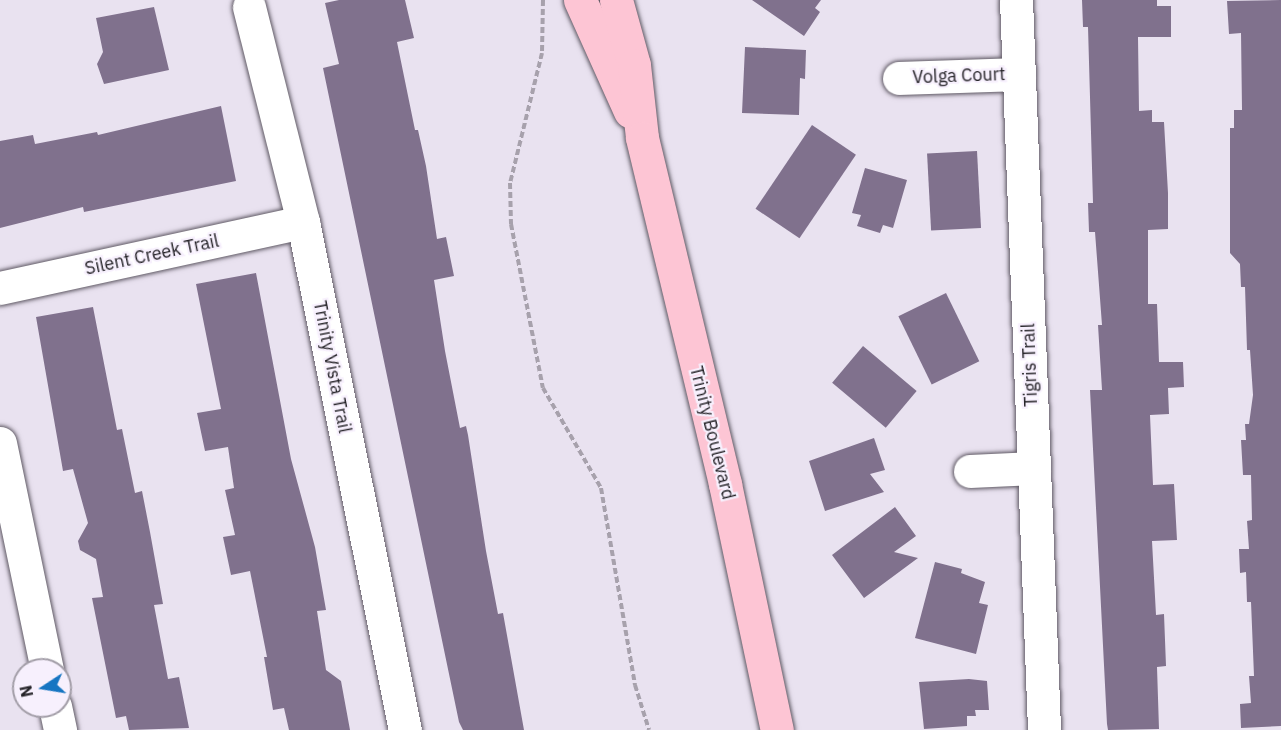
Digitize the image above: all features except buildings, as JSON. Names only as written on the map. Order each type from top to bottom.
[{"type":"main road","name":"Trinity Boulevard","points":[[580,0],[642,138]]},
{"type":"main road","name":"Trinity Boulevard","points":[[616,0],[634,64],[642,138],[725,484],[777,730]]},
{"type":"street","name":"Tigris Trail","points":[[1016,0],[1044,730]]},
{"type":"street","name":"Trinity Vista Trail","points":[[249,7],[303,222],[405,730]]},
{"type":"street","name":"Volga Court","points":[[899,78],[1019,74]]},
{"type":"street","name":"Silent Creek Trail","points":[[0,288],[303,222]]},
{"type":"street","points":[[0,443],[45,658]]},
{"type":"street","points":[[970,471],[1034,468]]},
{"type":"path","points":[[543,0],[542,53],[510,183],[511,224],[543,388],[601,488],[635,685],[649,730]]}]
